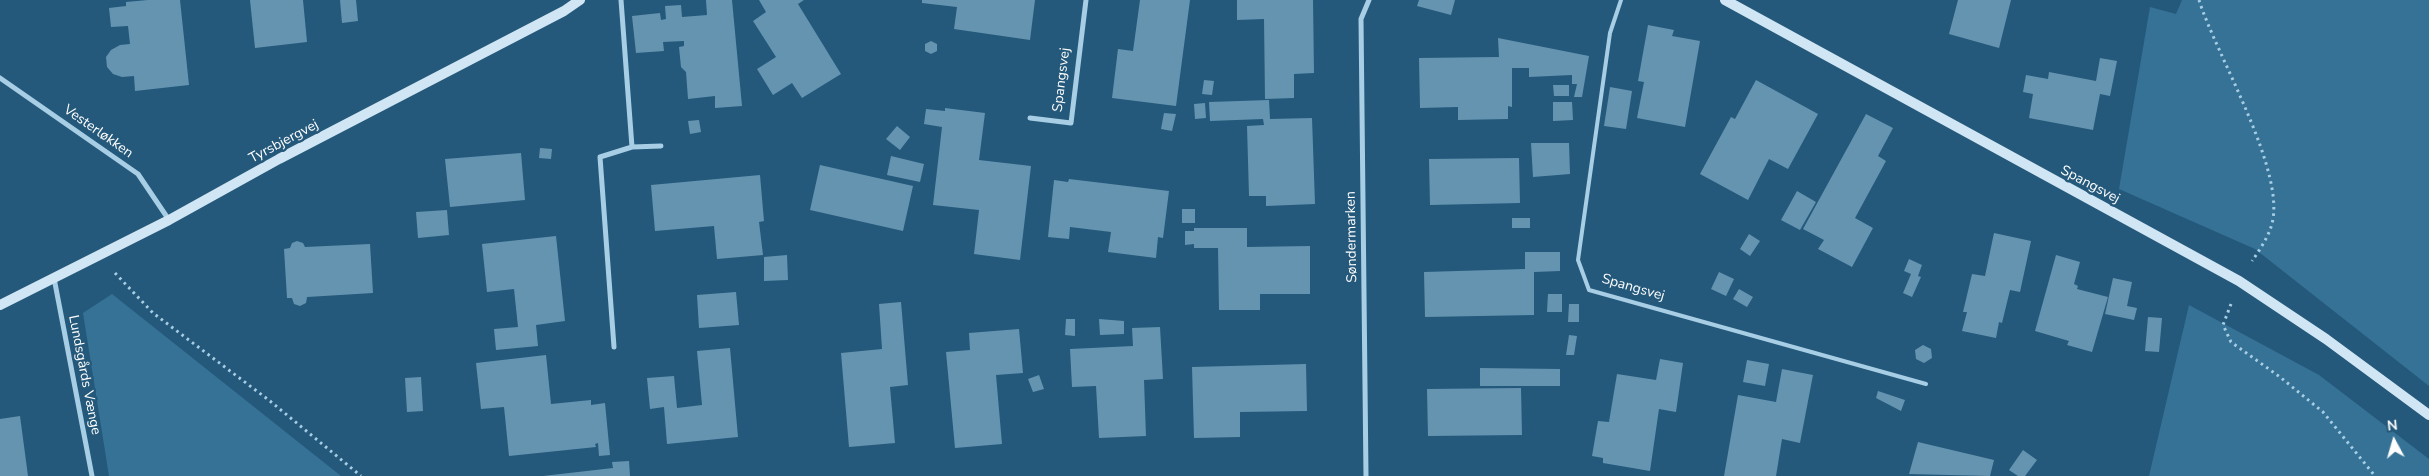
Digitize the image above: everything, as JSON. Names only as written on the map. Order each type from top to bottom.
[{"type":"street","name":"Tyrsbjergvej","points":[[0,304],[169,220],[279,159],[564,11],[580,0]]},
{"type":"street","points":[[621,0],[632,147]]},
{"type":"street","name":"Spangsvej","points":[[1030,118],[1071,123],[1086,0]]},
{"type":"street","name":"Søndermarken","points":[[1366,476],[1361,19],[1369,0]]},
{"type":"street","name":"Spangsvej","points":[[1725,0],[2239,282],[2326,339],[2429,415]]},
{"type":"street","name":"Vesterløkken","points":[[0,78],[138,174],[169,220]]},
{"type":"street","points":[[614,347],[600,157],[632,147],[661,146]]},
{"type":"street","name":"Lundsgårds Vænge","points":[[54,278],[92,476]]},
{"type":"lane","name":"Spangsvej","points":[[1620,0],[1610,33],[1578,260],[1589,290],[1926,384]]},
{"type":"path","points":[[2199,0],[2258,141],[2273,188],[2271,226],[2239,282],[2223,325],[2231,342],[2280,377],[2323,412],[2376,476]]},
{"type":"path","points":[[98,255],[152,312],[270,401],[360,476]]},
{"type":"shaded area","points":[[2182,0],[2429,0],[2429,386],[2255,249],[2119,189],[2150,7],[2176,14]]},
{"type":"shaded area","points":[[112,294],[341,476],[109,476],[83,313]]},
{"type":"shaded area","points":[[2189,305],[2319,375],[2429,459],[2429,476],[2149,476]]},
{"type":"building","points":[[180,0],[189,85],[135,91],[134,76],[122,77],[113,74],[107,67],[106,57],[111,50],[120,45],[130,44],[128,26],[111,27],[109,8],[126,6],[126,2]]},
{"type":"building","points":[[250,0],[303,0],[307,42],[255,48]]},
{"type":"building","points":[[340,0],[356,0],[358,21],[342,23]]},
{"type":"building","points":[[706,0],[732,0],[742,106],[715,108],[715,96],[688,99],[686,72],[681,67],[679,47],[684,46],[684,41],[663,42],[664,51],[636,53],[632,16],[660,13],[661,20],[666,19],[665,6],[681,5],[682,17],[707,15]]},
{"type":"building","points":[[759,0],[804,0],[798,4],[841,74],[802,98],[792,83],[773,95],[757,69],[776,57],[753,21],[766,12]]},
{"type":"building","points":[[922,0],[1035,0],[1030,40],[954,29],[957,7],[922,3]]},
{"type":"building","points":[[1140,0],[1190,0],[1176,106],[1112,98],[1118,49],[1133,51]]},
{"type":"building","points":[[1237,0],[1313,0],[1314,73],[1294,74],[1294,98],[1265,99],[1264,19],[1237,20]]},
{"type":"building","points":[[1419,0],[1455,0],[1451,15],[1417,6]]},
{"type":"building","points":[[1958,0],[2011,0],[1999,48],[1949,34]]},
{"type":"building","points":[[1648,25],[1674,30],[1672,36],[1700,41],[1685,127],[1637,118],[1644,82],[1638,81]]},
{"type":"building","points":[[1498,38],[1589,56],[1582,97],[1574,97],[1577,84],[1572,84],[1572,75],[1529,77],[1529,68],[1512,68],[1512,107],[1508,106],[1508,119],[1458,120],[1458,107],[1420,108],[1419,58],[1499,57]]},
{"type":"building","points":[[931,41],[937,44],[937,51],[931,54],[925,51],[925,44]]},
{"type":"building","points":[[2100,58],[2117,61],[2110,96],[2100,94],[2093,130],[2029,118],[2033,94],[2023,92],[2026,75],[2048,79],[2049,72],[2096,81]]},
{"type":"building","points":[[1204,80],[1214,81],[1212,95],[1202,94]]},
{"type":"building","points":[[1756,80],[1818,114],[1788,169],[1769,159],[1748,200],[1700,174],[1731,117],[1735,119]]},
{"type":"building","points":[[1553,85],[1569,85],[1569,96],[1554,96]]},
{"type":"building","points":[[1610,87],[1632,91],[1626,129],[1604,126]]},
{"type":"building","points":[[1269,100],[1270,119],[1312,118],[1315,204],[1266,206],[1266,196],[1249,196],[1247,126],[1264,125],[1263,119],[1210,121],[1209,102]]},
{"type":"building","points":[[1553,102],[1572,102],[1573,120],[1553,121]]},
{"type":"building","points":[[1205,103],[1206,118],[1195,119],[1194,104]]},
{"type":"building","points":[[945,108],[985,113],[979,160],[1031,166],[1020,260],[974,254],[979,210],[933,205],[942,127],[924,124],[926,109],[945,111]]},
{"type":"building","points":[[1164,113],[1176,114],[1172,131],[1161,129]]},
{"type":"building","points":[[1866,114],[1893,128],[1878,156],[1886,161],[1855,218],[1873,228],[1852,267],[1818,249],[1824,240],[1803,229]]},
{"type":"building","points":[[699,120],[701,132],[690,134],[688,121]]},
{"type":"building","points":[[897,126],[910,137],[900,150],[886,139]]},
{"type":"building","points":[[1531,143],[1569,143],[1570,174],[1533,177]]},
{"type":"building","points":[[540,148],[552,149],[551,159],[539,158]]},
{"type":"building","points":[[521,153],[525,200],[450,207],[445,159]]},
{"type":"building","points":[[891,156],[924,164],[920,182],[887,175]]},
{"type":"building","points":[[1519,158],[1520,203],[1430,205],[1429,159]]},
{"type":"building","points":[[820,165],[913,186],[903,231],[810,210]]},
{"type":"building","points":[[760,175],[764,221],[759,222],[763,255],[717,259],[714,226],[655,231],[651,185]]},
{"type":"building","points":[[1069,179],[1169,191],[1163,238],[1158,237],[1156,258],[1108,252],[1111,232],[1070,227],[1069,239],[1048,237],[1054,180],[1068,182]]},
{"type":"building","points":[[1797,191],[1816,202],[1800,230],[1781,220]]},
{"type":"building","points":[[1182,209],[1195,209],[1195,223],[1182,223]]},
{"type":"building","points":[[447,210],[449,235],[418,238],[416,212]]},
{"type":"building","points":[[1512,218],[1530,218],[1530,228],[1512,228]]},
{"type":"building","points":[[1194,228],[1247,228],[1247,247],[1310,246],[1310,294],[1260,294],[1260,310],[1219,310],[1218,248],[1194,248],[1194,244],[1185,245],[1185,231],[1194,231]]},
{"type":"building","points":[[1994,233],[2031,241],[2020,292],[2010,290],[2002,323],[1999,322],[1996,338],[1962,331],[1967,312],[1963,312],[1972,274],[1985,276]]},
{"type":"building","points":[[1749,234],[1760,241],[1750,256],[1740,249]]},
{"type":"building","points":[[556,236],[565,321],[536,325],[538,346],[496,350],[494,329],[518,327],[514,289],[487,292],[482,244]]},
{"type":"building","points":[[297,241],[303,243],[305,247],[370,244],[373,293],[307,297],[306,303],[300,306],[294,304],[292,298],[287,298],[284,249],[290,248],[292,243]]},
{"type":"building","points":[[1525,252],[1560,252],[1560,271],[1534,272],[1534,315],[1425,317],[1424,272],[1525,269]]},
{"type":"building","points":[[787,255],[788,280],[764,281],[764,257]]},
{"type":"building","points":[[2056,255],[2080,262],[2074,284],[2078,286],[2077,289],[2108,297],[2092,352],[2067,345],[2069,341],[2035,331]]},
{"type":"building","points":[[1909,259],[1922,265],[1918,276],[1921,277],[1912,297],[1903,293],[1911,274],[1904,271]]},
{"type":"building","points":[[1719,272],[1734,279],[1726,296],[1711,289]]},
{"type":"building","points":[[2113,278],[2132,282],[2127,306],[2137,308],[2134,320],[2105,314]]},
{"type":"building","points":[[1739,289],[1753,297],[1747,307],[1733,299]]},
{"type":"building","points":[[736,292],[739,325],[699,328],[697,295]]},
{"type":"building","points":[[1548,294],[1562,294],[1562,312],[1547,312]]},
{"type":"building","points":[[901,302],[908,385],[890,387],[895,443],[849,447],[841,353],[882,349],[879,304]]},
{"type":"building","points":[[1569,304],[1579,304],[1579,322],[1568,322]]},
{"type":"building","points":[[2148,317],[2162,318],[2159,352],[2145,351]]},
{"type":"building","points":[[1066,319],[1075,319],[1075,336],[1065,335]]},
{"type":"building","points":[[1099,319],[1124,321],[1124,334],[1100,335]]},
{"type":"building","points":[[1160,327],[1163,379],[1144,380],[1146,436],[1099,438],[1096,386],[1072,387],[1070,349],[1133,346],[1132,328]]},
{"type":"building","points":[[1019,329],[1023,373],[996,375],[1002,444],[955,448],[946,352],[970,350],[969,333]]},
{"type":"building","points":[[1569,335],[1577,336],[1574,355],[1566,355]]},
{"type":"building","points":[[1923,345],[1931,349],[1932,358],[1924,363],[1916,359],[1915,350]]},
{"type":"building","points":[[730,348],[738,437],[667,444],[664,407],[650,409],[647,378],[674,376],[677,408],[702,405],[697,351]]},
{"type":"building","points":[[546,355],[551,404],[591,400],[591,405],[605,403],[610,455],[599,456],[598,443],[595,444],[596,447],[509,456],[504,407],[481,409],[476,363]]},
{"type":"building","points":[[1660,359],[1683,363],[1676,412],[1659,409],[1650,471],[1603,463],[1603,458],[1592,456],[1598,421],[1609,422],[1617,374],[1656,380]]},
{"type":"building","points":[[1747,360],[1769,364],[1765,386],[1743,382]]},
{"type":"building","points":[[1306,364],[1307,411],[1240,412],[1240,437],[1194,438],[1192,367]]},
{"type":"building","points":[[1480,368],[1560,369],[1560,386],[1480,386]]},
{"type":"building","points":[[1782,369],[1813,375],[1800,443],[1782,439],[1776,476],[1724,476],[1738,395],[1776,402]]},
{"type":"building","points":[[1039,375],[1044,389],[1033,392],[1028,379]]},
{"type":"building","points":[[421,377],[423,411],[407,412],[405,378]]},
{"type":"building","points":[[1521,388],[1522,435],[1428,436],[1427,389]]},
{"type":"building","points":[[1878,391],[1905,400],[1901,411],[1876,398]]},
{"type":"building","points":[[20,416],[28,476],[0,476],[0,419]]},
{"type":"building","points":[[1918,442],[1994,460],[1990,476],[1909,474]]},
{"type":"building","points":[[2023,450],[2037,460],[2025,476],[2018,476],[2009,470]]},
{"type":"building","points":[[629,461],[630,476],[543,476],[613,468],[612,462]]}]
